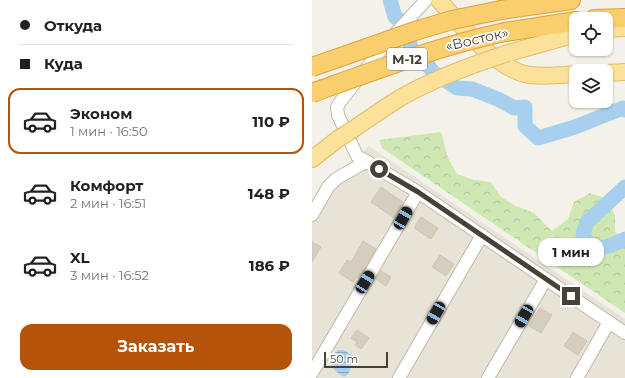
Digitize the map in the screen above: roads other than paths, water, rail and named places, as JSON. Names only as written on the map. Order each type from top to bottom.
[{"type":"highway","name":"«Восток»","points":[[312,68],[415,31],[452,20],[501,10],[571,0]]},
{"type":"highway","points":[[613,18],[625,18]]},
{"type":"highway","name":"«Восток»","points":[[312,93],[424,53],[468,40],[569,21]]},
{"type":"main road","points":[[439,0],[474,38],[501,62],[513,70],[529,75],[549,76],[569,75]]},
{"type":"main road","points":[[613,29],[625,28]]},
{"type":"main road","points":[[312,159],[338,139],[400,98],[424,86],[475,64],[569,36]]},
{"type":"main road","points":[[613,73],[625,72]]},
{"type":"street","points":[[423,4],[384,46],[337,107],[342,125],[357,156],[418,192],[625,334]]},
{"type":"street","points":[[312,215],[328,186],[336,179],[367,161]]},
{"type":"street","points":[[312,372],[418,192]]},
{"type":"street","points":[[399,378],[482,235]]},
{"type":"street","points":[[488,378],[546,279]]},
{"type":"street","points":[[577,378],[609,322]]},
{"type":"water","points":[[338,350],[343,350],[358,358],[351,362],[350,371],[344,377],[333,368],[330,362],[331,358]]},
{"type":"waterway","points":[[390,0],[395,17],[404,23],[414,59],[426,63],[433,72],[457,88],[472,89],[500,100],[514,108],[525,107],[525,126],[538,138],[575,127],[623,108],[625,110]]},
{"type":"waterway","points":[[625,187],[587,222],[583,234],[591,245],[601,248],[613,245],[625,239]]}]
